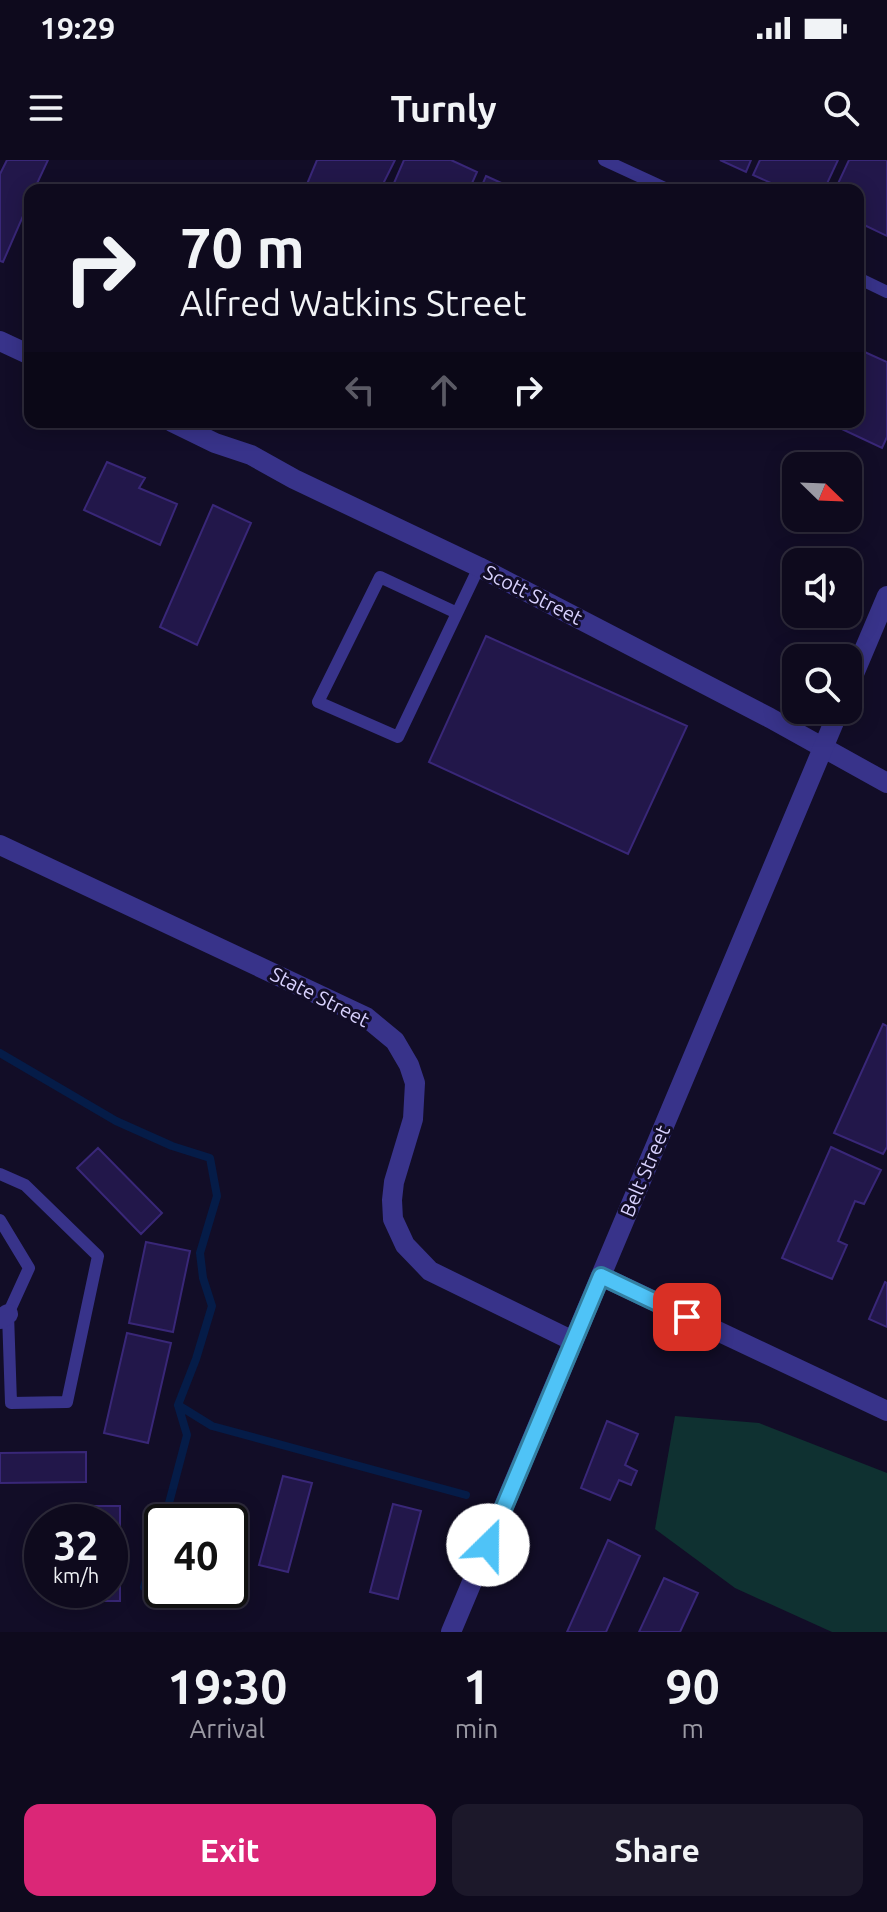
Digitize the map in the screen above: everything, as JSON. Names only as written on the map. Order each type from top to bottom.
[{"type":"street","points":[[0,341],[24,352]]},
{"type":"street","name":"Scott Street","points":[[184,428],[251,455],[294,479],[479,567],[887,783]]},
{"type":"street","points":[[862,655],[887,596]]},
{"type":"street","name":"Belt Street","points":[[451,1632],[833,724]]},
{"type":"street","name":"State Street","points":[[0,845],[366,1017],[395,1041],[415,1083],[413,1119],[394,1182],[392,1200],[393,1219],[405,1245],[430,1271],[573,1341]]},
{"type":"street","points":[[601,1276],[887,1411]]},
{"type":"lane","points":[[604,160],[656,184]]},
{"type":"lane","points":[[864,281],[887,292]]},
{"type":"lane","points":[[457,613],[380,577],[318,702],[398,737],[479,567]]},
{"type":"lane","points":[[0,1174],[25,1185],[98,1256],[67,1402],[11,1403],[4,1316],[29,1268],[0,1220]]},
{"type":"green space","points":[[675,1416],[759,1423],[887,1473],[887,1632],[832,1632],[735,1588],[655,1529]]},
{"type":"building","points":[[7,160],[48,160],[37,184],[24,184],[24,214],[3,262],[0,261],[0,174]]},
{"type":"building","points":[[317,160],[395,160],[383,184],[307,184]]},
{"type":"building","points":[[404,160],[451,160],[477,172],[472,184],[394,184]]},
{"type":"building","points":[[720,160],[751,160],[746,172]]},
{"type":"building","points":[[760,160],[838,160],[827,184],[773,184],[753,175]]},
{"type":"building","points":[[849,160],[887,160],[887,236],[864,225],[864,184],[838,184]]},
{"type":"building","points":[[486,176],[504,184],[483,184]]},
{"type":"building","points":[[864,352],[887,362],[887,437],[882,448],[840,428],[864,428]]},
{"type":"building","points":[[107,462],[145,478],[139,488],[177,504],[160,545],[84,510]]},
{"type":"building","points":[[213,505],[251,523],[197,645],[160,627]]},
{"type":"building","points":[[486,636],[687,726],[628,854],[429,762]]},
{"type":"building","points":[[883,1024],[887,1026],[887,1147],[883,1154],[834,1133]]},
{"type":"building","points":[[831,1147],[881,1170],[864,1204],[855,1201],[838,1241],[847,1245],[832,1279],[782,1258]]},
{"type":"building","points":[[98,1148],[162,1213],[141,1234],[77,1168]]},
{"type":"building","points":[[146,1242],[190,1251],[173,1332],[129,1323]]},
{"type":"building","points":[[887,1283],[887,1327],[869,1319]]},
{"type":"building","points":[[127,1333],[171,1343],[148,1443],[104,1433]]},
{"type":"building","points":[[607,1421],[638,1434],[625,1465],[637,1471],[631,1485],[619,1480],[610,1500],[581,1488]]},
{"type":"building","points":[[86,1452],[86,1482],[0,1483],[0,1453]]},
{"type":"building","points":[[283,1476],[312,1483],[288,1572],[259,1565]]},
{"type":"building","points":[[393,1504],[421,1511],[398,1599],[370,1592]]},
{"type":"building","points":[[608,1540],[640,1556],[606,1632],[567,1632]]},
{"type":"building","points":[[664,1578],[698,1593],[680,1632],[639,1632]]},
{"type":"waterway","points":[[0,1053],[116,1121],[172,1146],[210,1158],[217,1196],[200,1253],[203,1278],[212,1306],[178,1405],[187,1435],[169,1504]]},
{"type":"waterway","points":[[178,1405],[212,1426],[466,1495]]},
{"type":"route","points":[[488,1545],[601,1276],[687,1317]]}]
